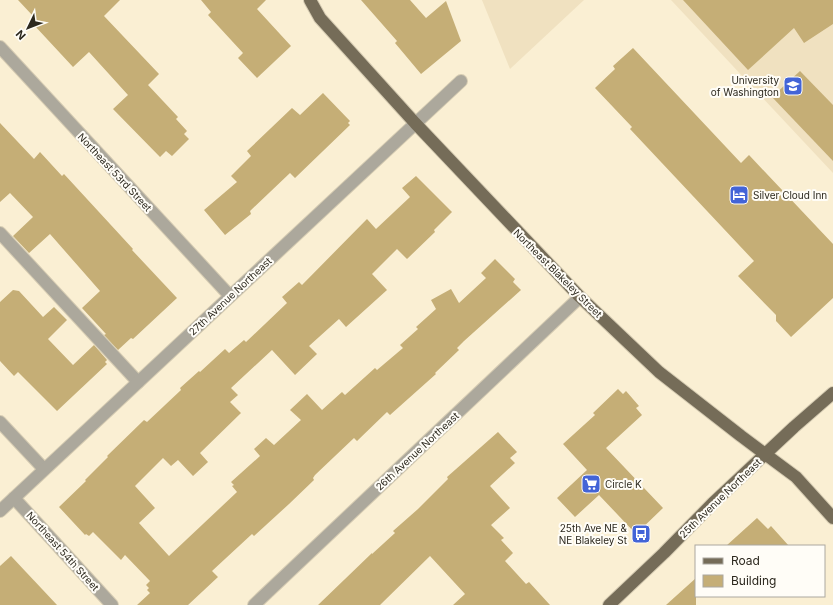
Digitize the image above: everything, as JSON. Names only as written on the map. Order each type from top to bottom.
[{"type":"main road","name":"Northeast Blakeley Street","points":[[310,0],[320,18],[415,123],[580,297],[659,372],[796,477],[833,518]]},
{"type":"main road","name":"25th Avenue Northeast","points":[[609,605],[664,553],[702,513],[833,393]]},
{"type":"street","name":"Northeast 53rd Street","points":[[0,48],[230,296]]},
{"type":"street","name":"27th Avenue Northeast","points":[[0,511],[461,81]]},
{"type":"street","points":[[0,233],[138,382]]},
{"type":"street","name":"26th Avenue Northeast","points":[[254,605],[580,297]]},
{"type":"street","points":[[0,422],[44,470]]},
{"type":"street","name":"Northeast 54th Street","points":[[14,498],[112,605]]},
{"type":"shaded area","points":[[482,0],[584,0],[510,69]]},
{"type":"shaded area","name":"University of Washington","points":[[671,0],[833,0],[833,173]]},
{"type":"building","points":[[18,0],[120,0],[104,16],[159,74],[148,85],[178,117],[176,119],[187,131],[184,134],[189,139],[172,156],[166,151],[160,157],[113,109],[128,95],[89,52],[73,67],[34,25],[37,22]]},
{"type":"building","points":[[201,0],[266,0],[257,9],[291,46],[257,78],[238,58],[243,53],[208,15],[211,12]]},
{"type":"building","points":[[361,0],[410,0],[426,18],[446,1],[461,41],[421,74],[395,43],[397,41]]},
{"type":"building","points":[[683,0],[833,0],[833,24],[804,43],[794,28],[748,70]]},
{"type":"building","name":"Silver Cloud Inn","points":[[633,48],[741,163],[749,155],[833,244],[833,298],[791,337],[776,321],[776,315],[738,276],[754,261],[630,129],[632,127],[595,88],[615,69],[613,66]]},
{"type":"building","points":[[800,71],[833,105],[833,161],[772,97]]},
{"type":"building","points":[[323,93],[350,121],[348,123],[350,125],[295,178],[290,173],[250,211],[251,214],[225,235],[204,210],[237,182],[231,176],[251,156],[247,151],[292,108],[300,115]]},
{"type":"building","points":[[0,123],[34,159],[40,152],[62,176],[64,174],[177,298],[133,339],[131,338],[118,350],[104,335],[106,334],[82,308],[100,291],[50,234],[29,253],[13,236],[33,217],[10,193],[0,202]]},
{"type":"building","points":[[416,176],[452,212],[434,230],[435,232],[407,259],[397,249],[372,274],[387,290],[346,327],[339,319],[309,346],[317,354],[295,375],[272,350],[231,388],[238,395],[230,402],[241,413],[200,453],[208,462],[193,476],[178,460],[171,466],[163,458],[135,486],[155,508],[139,523],[169,556],[237,492],[232,486],[234,485],[231,482],[260,456],[254,449],[266,438],[274,445],[301,420],[290,410],[307,394],[322,410],[342,392],[345,395],[375,368],[377,370],[403,348],[400,345],[418,329],[416,327],[436,309],[431,300],[451,289],[459,303],[486,278],[481,273],[495,259],[515,279],[513,282],[521,290],[464,341],[457,348],[459,350],[435,373],[436,374],[390,415],[387,412],[357,441],[354,438],[315,475],[313,478],[314,480],[289,504],[254,536],[252,534],[212,571],[218,577],[188,605],[137,605],[150,593],[147,590],[149,588],[146,585],[150,581],[125,555],[121,560],[93,532],[89,536],[86,534],[85,535],[59,507],[86,481],[85,480],[108,457],[107,456],[144,420],[147,422],[199,371],[200,372],[225,349],[229,353],[244,340],[246,342],[287,303],[282,297],[299,282],[302,285],[367,219],[376,229],[410,197],[402,188]]},
{"type":"building","points":[[13,290],[19,291],[43,317],[54,307],[67,320],[48,339],[73,365],[94,345],[107,360],[105,362],[107,364],[57,411],[18,372],[14,376],[0,361],[0,302]]},
{"type":"building","points":[[618,389],[623,394],[626,391],[639,406],[636,408],[642,415],[606,448],[663,508],[636,534],[599,495],[575,517],[557,498],[587,470],[563,444],[595,415],[593,413]]},
{"type":"building","points":[[498,432],[517,452],[510,458],[515,463],[490,486],[510,508],[491,525],[504,538],[501,540],[513,553],[505,561],[526,584],[529,582],[550,605],[453,605],[465,594],[430,556],[380,605],[318,605],[395,533],[393,531],[448,479],[447,477]]},
{"type":"building","points":[[757,518],[768,529],[771,526],[788,545],[727,545]]},
{"type":"building","points":[[11,556],[57,605],[0,605],[0,566]]},
{"type":"building","points":[[695,579],[696,605],[666,605]]},
{"type":"place","name":"University of Washington","points":[[793,86]]},
{"type":"place","name":"Silver Cloud Inn","points":[[739,195]]},
{"type":"place","name":"Circle K","points":[[591,484]]},
{"type":"place","name":"25th Ave NE & NE Blakeley St","points":[[641,534]]}]
